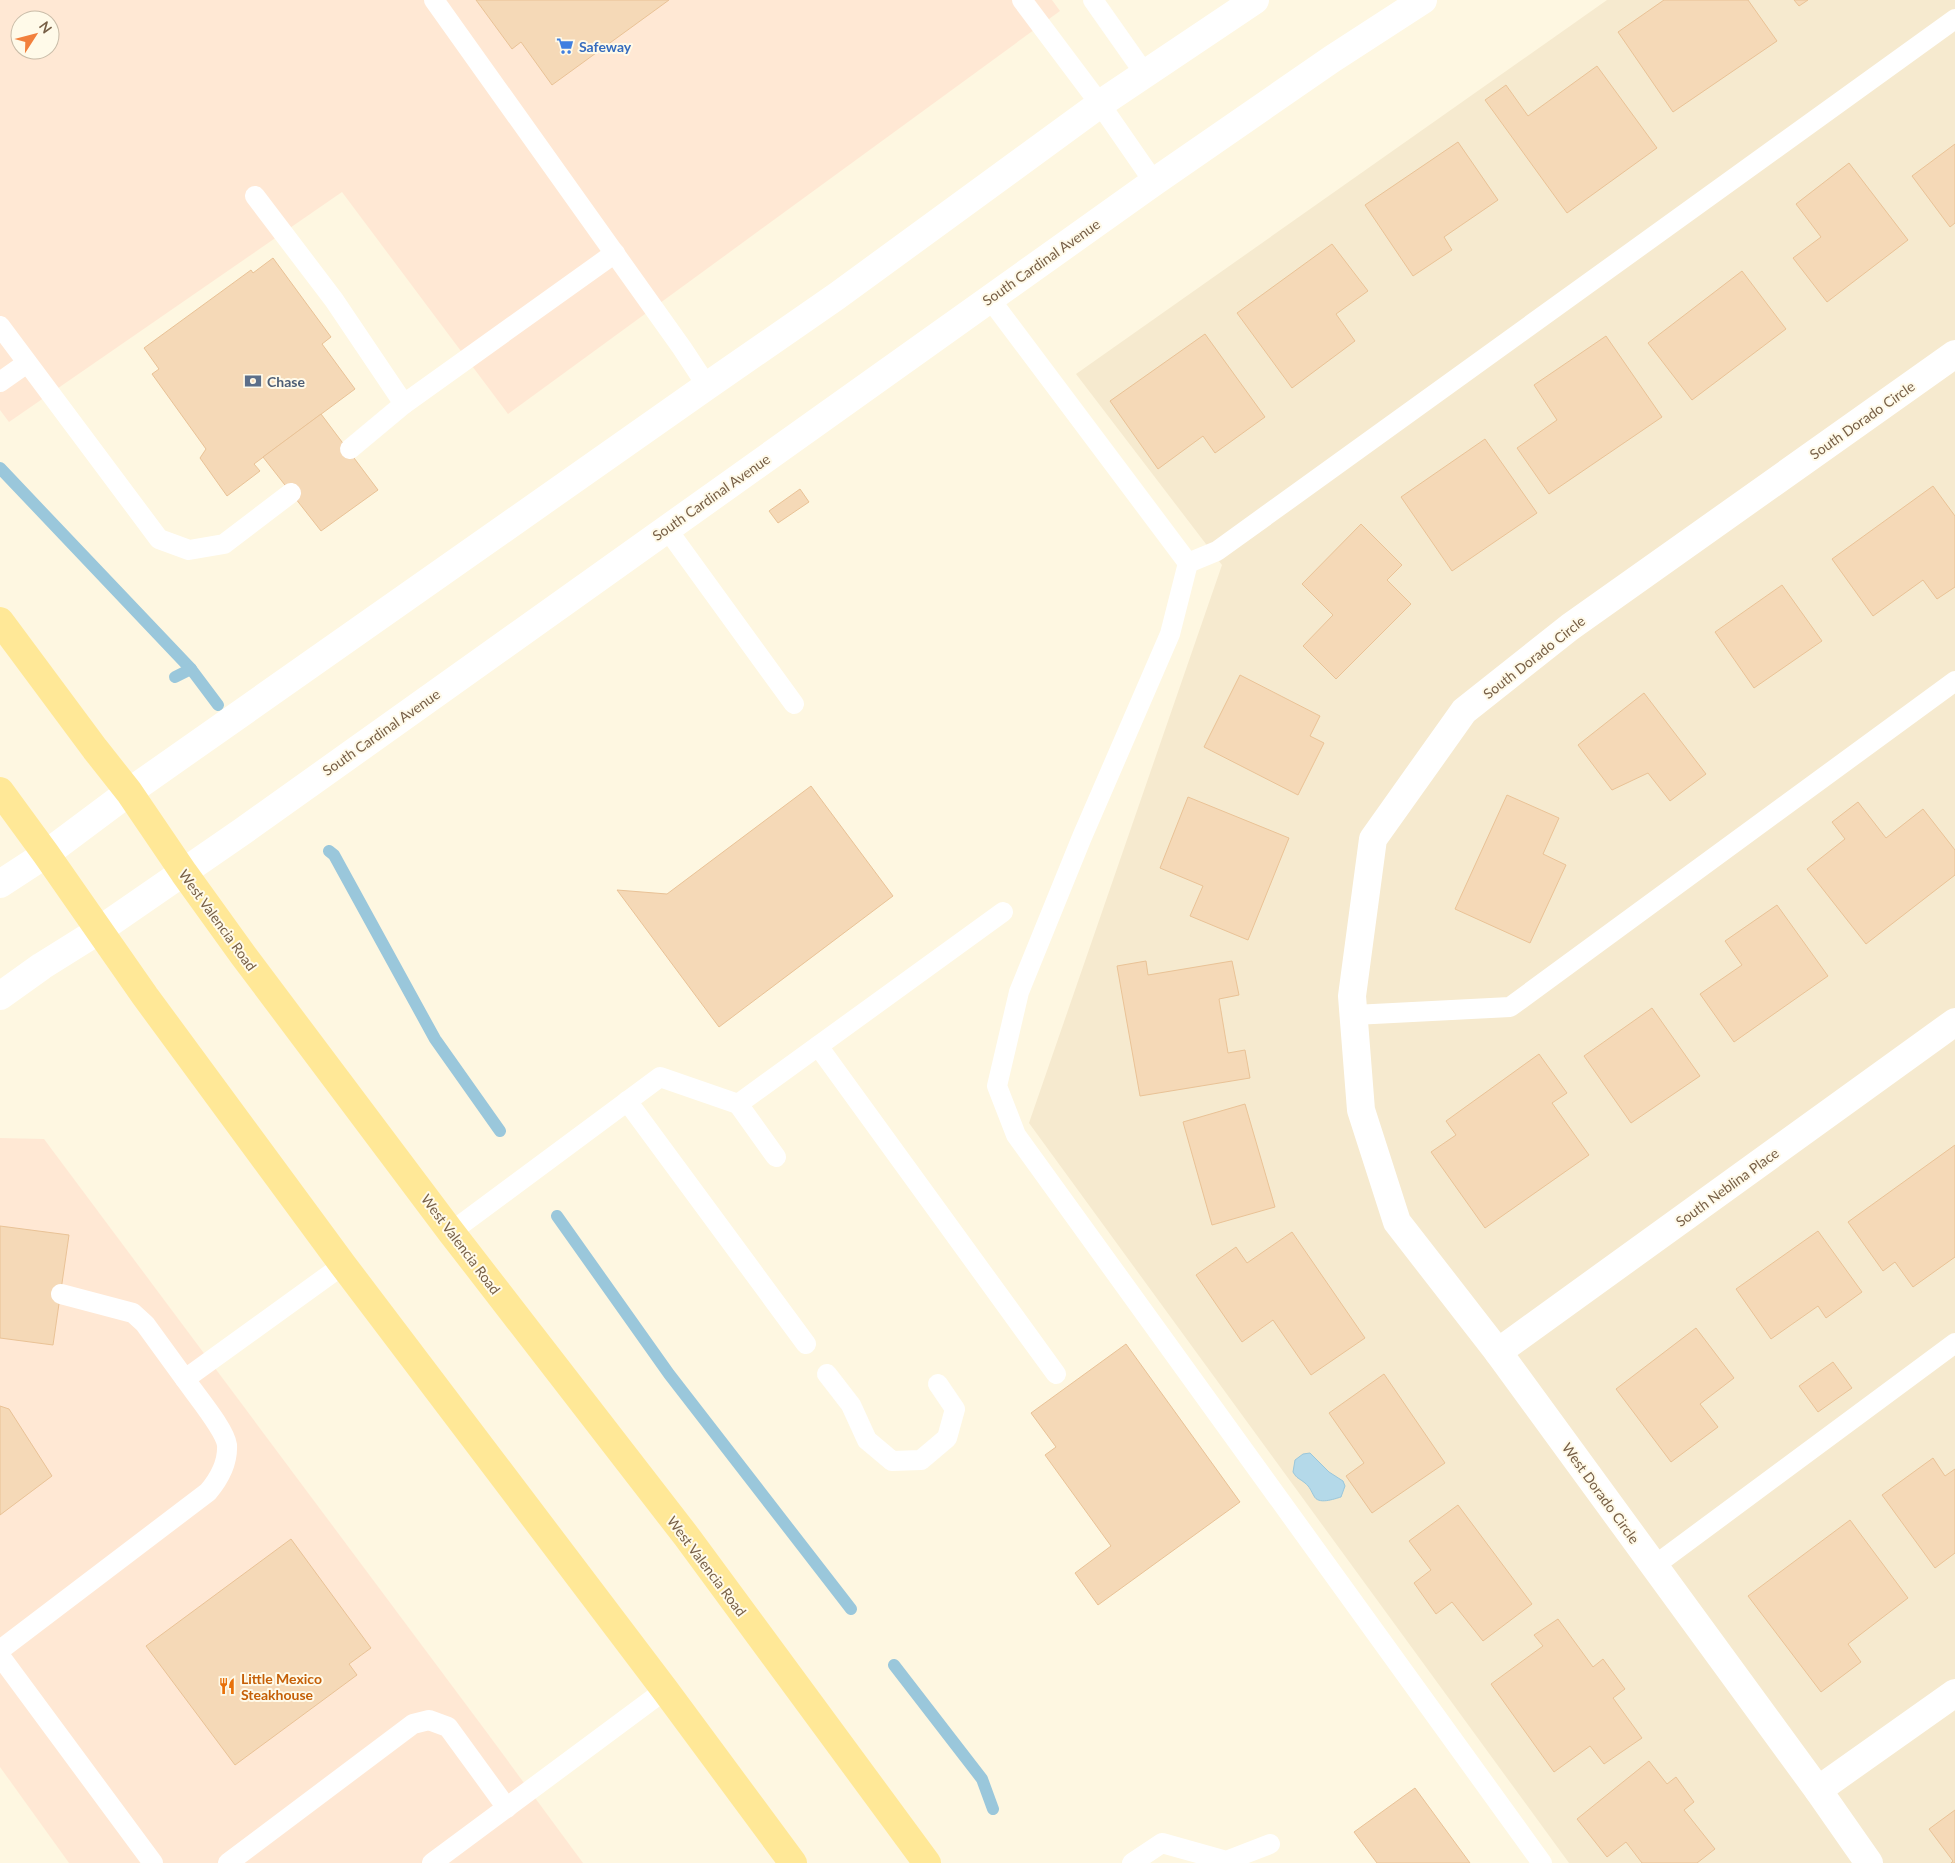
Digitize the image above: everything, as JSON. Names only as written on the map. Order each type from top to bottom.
[{"type":"main road","points":[[0,884],[46,854],[129,792],[837,296],[1100,104],[1255,0]]},
{"type":"main road","name":"South Cardinal Avenue","points":[[0,996],[42,966],[184,873],[1154,182],[1332,59],[1423,0]]},
{"type":"main road","name":"South Dorado Circle","points":[[1361,1110],[1352,996],[1373,839],[1464,711],[1570,627],[1955,354]]},
{"type":"main road","name":"West Valencia Road","points":[[0,621],[94,749],[129,792],[184,873],[451,1232],[687,1537],[927,1863]]},
{"type":"main road","points":[[0,791],[46,854],[98,931],[344,1265],[794,1863]]},
{"type":"main road","name":"South Neblina Place","points":[[1498,1352],[1955,1022]]},
{"type":"main road","name":"West Dorado Circle","points":[[1361,1110],[1397,1222],[1498,1352],[1818,1790],[1868,1863]]},
{"type":"main road","points":[[1818,1790],[1955,1693]]},
{"type":"lane","points":[[434,0],[616,254],[707,386]]},
{"type":"lane","points":[[1022,0],[1100,104],[1154,182]]},
{"type":"lane","points":[[1093,0],[1145,74]]},
{"type":"lane","points":[[1188,563],[1217,552],[1955,19]]},
{"type":"lane","points":[[256,196],[334,300],[404,404]]},
{"type":"lane","points":[[350,449],[404,404],[616,254]]},
{"type":"lane","points":[[990,299],[1188,563]]},
{"type":"lane","points":[[0,326],[159,539],[189,550],[224,544],[291,493]]},
{"type":"lane","points":[[0,382],[27,363]]},
{"type":"lane","points":[[667,529],[794,704]]},
{"type":"lane","points":[[1188,563],[1170,634],[1082,837],[1018,992],[997,1086],[1016,1135],[1542,1863]]},
{"type":"lane","points":[[1354,1015],[1510,1007],[1955,681]]},
{"type":"lane","points":[[738,1104],[1003,912]]},
{"type":"lane","points":[[818,1046],[1056,1374]]},
{"type":"lane","points":[[451,1232],[660,1077],[738,1104],[776,1156]]},
{"type":"lane","points":[[627,1101],[806,1344]]},
{"type":"lane","points":[[185,1379],[344,1265]]},
{"type":"lane","points":[[0,1650],[208,1492],[220,1478],[227,1445],[222,1432],[145,1324],[134,1314],[61,1294]]},
{"type":"lane","points":[[1654,1566],[1955,1343]]},
{"type":"lane","points":[[827,1374],[851,1405],[867,1440],[892,1461],[921,1460],[947,1438],[955,1409],[938,1384]]},
{"type":"lane","points":[[0,1656],[152,1863]]},
{"type":"lane","points":[[432,1863],[665,1690]]},
{"type":"lane","points":[[228,1863],[413,1724],[429,1720],[448,1727],[507,1808]]},
{"type":"lane","points":[[1132,1863],[1162,1843],[1226,1861],[1270,1844]]},
{"type":"shaded area","points":[[0,0],[1052,0],[1060,11],[508,414],[342,192],[9,422],[0,410]]},
{"type":"shaded area","points":[[1607,0],[1955,0],[1955,1863],[1569,1863],[1029,1123],[1222,565],[1076,374]]},
{"type":"shaded area","points":[[0,1138],[44,1139],[583,1863],[69,1863],[0,1767]]},
{"type":"water","points":[[1310,1453],[1329,1472],[1343,1481],[1345,1486],[1341,1497],[1326,1501],[1316,1499],[1307,1485],[1294,1474],[1295,1460],[1303,1454]]},
{"type":"building","name":"Safeway","points":[[476,0],[669,0],[552,85],[521,42],[512,49]]},
{"type":"building","points":[[1664,0],[1748,0],[1777,41],[1673,112],[1618,32]]},
{"type":"building","points":[[1794,0],[1808,0],[1799,6]]},
{"type":"building","points":[[1597,66],[1657,148],[1567,213],[1485,100],[1506,85],[1528,116]]},
{"type":"building","points":[[1458,142],[1498,200],[1444,237],[1452,250],[1413,276],[1365,205]]},
{"type":"building","points":[[1955,144],[1955,223],[1950,227],[1912,176]]},
{"type":"building","points":[[1849,163],[1908,240],[1827,302],[1793,258],[1821,237],[1796,204]]},
{"type":"building","points":[[1332,244],[1368,291],[1336,314],[1355,341],[1292,388],[1237,313]]},
{"type":"building","name":"Chase","points":[[273,258],[331,337],[322,344],[355,389],[254,464],[260,471],[227,496],[200,458],[206,449],[152,374],[159,369],[144,348],[251,270],[253,273]]},
{"type":"building","points":[[1742,271],[1786,329],[1692,400],[1648,343]]},
{"type":"building","points":[[1205,334],[1265,417],[1215,453],[1203,436],[1158,469],[1110,401]]},
{"type":"building","points":[[1606,336],[1662,417],[1549,494],[1517,448],[1557,420],[1534,385]]},
{"type":"building","points":[[321,414],[378,490],[321,531],[263,457]]},
{"type":"building","points":[[1485,439],[1537,513],[1452,571],[1401,497]]},
{"type":"building","points":[[1933,486],[1955,516],[1955,587],[1937,599],[1923,580],[1873,616],[1832,559]]},
{"type":"building","points":[[800,489],[809,502],[778,523],[769,511]]},
{"type":"building","points":[[1361,524],[1402,565],[1387,580],[1411,604],[1336,679],[1303,646],[1333,615],[1302,584]]},
{"type":"building","points":[[1782,585],[1822,641],[1754,688],[1715,632]]},
{"type":"building","points":[[1240,675],[1320,716],[1310,736],[1324,743],[1298,795],[1204,747]]},
{"type":"building","points":[[1644,693],[1706,774],[1670,801],[1648,773],[1612,790],[1578,745]]},
{"type":"building","points":[[811,786],[893,896],[719,1027],[617,890],[667,894]]},
{"type":"building","points":[[1507,795],[1559,818],[1543,854],[1566,865],[1530,943],[1455,909]]},
{"type":"building","points":[[1188,797],[1289,838],[1248,940],[1190,916],[1203,886],[1160,868]]},
{"type":"building","points":[[1858,802],[1886,838],[1923,809],[1955,850],[1955,875],[1866,944],[1807,869],[1845,839],[1832,822]]},
{"type":"building","points":[[1777,905],[1828,976],[1734,1042],[1700,994],[1742,965],[1725,941]]},
{"type":"building","points":[[1146,961],[1148,975],[1232,961],[1239,995],[1219,999],[1228,1053],[1245,1050],[1250,1078],[1140,1096],[1117,966]]},
{"type":"building","points":[[1652,1008],[1700,1076],[1631,1123],[1584,1056]]},
{"type":"building","points":[[1539,1054],[1567,1093],[1552,1103],[1589,1155],[1485,1228],[1431,1152],[1456,1135],[1446,1121]]},
{"type":"building","points":[[1245,1104],[1275,1207],[1212,1225],[1183,1122]]},
{"type":"building","points":[[1955,1145],[1955,1257],[1913,1287],[1895,1262],[1883,1271],[1848,1222]]},
{"type":"building","points":[[0,1226],[69,1235],[53,1345],[0,1338]]},
{"type":"building","points":[[1818,1231],[1862,1292],[1826,1318],[1818,1306],[1771,1339],[1736,1289]]},
{"type":"building","points":[[1292,1232],[1365,1338],[1311,1375],[1273,1320],[1242,1342],[1196,1275],[1236,1247],[1247,1263]]},
{"type":"building","points":[[1696,1328],[1734,1378],[1700,1404],[1718,1427],[1671,1462],[1616,1389]]},
{"type":"building","points":[[1126,1344],[1240,1502],[1098,1605],[1075,1573],[1111,1546],[1045,1455],[1056,1447],[1031,1413]]},
{"type":"building","points":[[1833,1362],[1852,1388],[1818,1412],[1799,1386]]},
{"type":"building","points":[[1384,1374],[1445,1463],[1372,1513],[1346,1476],[1364,1463],[1329,1413]]},
{"type":"building","points":[[0,1406],[9,1409],[52,1476],[0,1515]]},
{"type":"building","points":[[1933,1458],[1945,1476],[1955,1469],[1955,1553],[1935,1568],[1882,1495]]},
{"type":"building","points":[[1458,1505],[1532,1604],[1483,1641],[1452,1602],[1436,1614],[1414,1583],[1431,1570],[1409,1541]]},
{"type":"building","points":[[1850,1520],[1908,1598],[1848,1644],[1861,1662],[1821,1692],[1748,1596]]},
{"type":"building","points":[[291,1539],[371,1648],[349,1664],[357,1675],[235,1765],[146,1646]]},
{"type":"building","points":[[1558,1619],[1593,1667],[1603,1659],[1625,1689],[1613,1698],[1642,1738],[1604,1764],[1590,1746],[1554,1772],[1491,1684],[1543,1646],[1534,1635]]},
{"type":"building","points":[[1649,1761],[1667,1784],[1676,1777],[1694,1802],[1684,1810],[1715,1849],[1697,1863],[1642,1863],[1626,1842],[1607,1857],[1577,1819]]},
{"type":"building","points":[[1415,1788],[1470,1863],[1377,1863],[1354,1832]]},
{"type":"building","points":[[1955,1810],[1955,1863],[1951,1863],[1953,1861],[1929,1829]]},
{"type":"waterway","points":[[0,468],[191,669],[218,705]]},
{"type":"waterway","points":[[175,677],[191,669]]},
{"type":"waterway","points":[[329,851],[334,855],[435,1039],[500,1131]]},
{"type":"waterway","points":[[557,1216],[669,1374],[851,1609]]},
{"type":"waterway","points":[[894,1665],[982,1779],[993,1809]]},
{"type":"place","name":"Safeway","points":[[565,46]]},
{"type":"place","name":"Chase","points":[[253,381]]},
{"type":"place","name":"Little Mexico Steakhouse","points":[[227,1686]]}]
